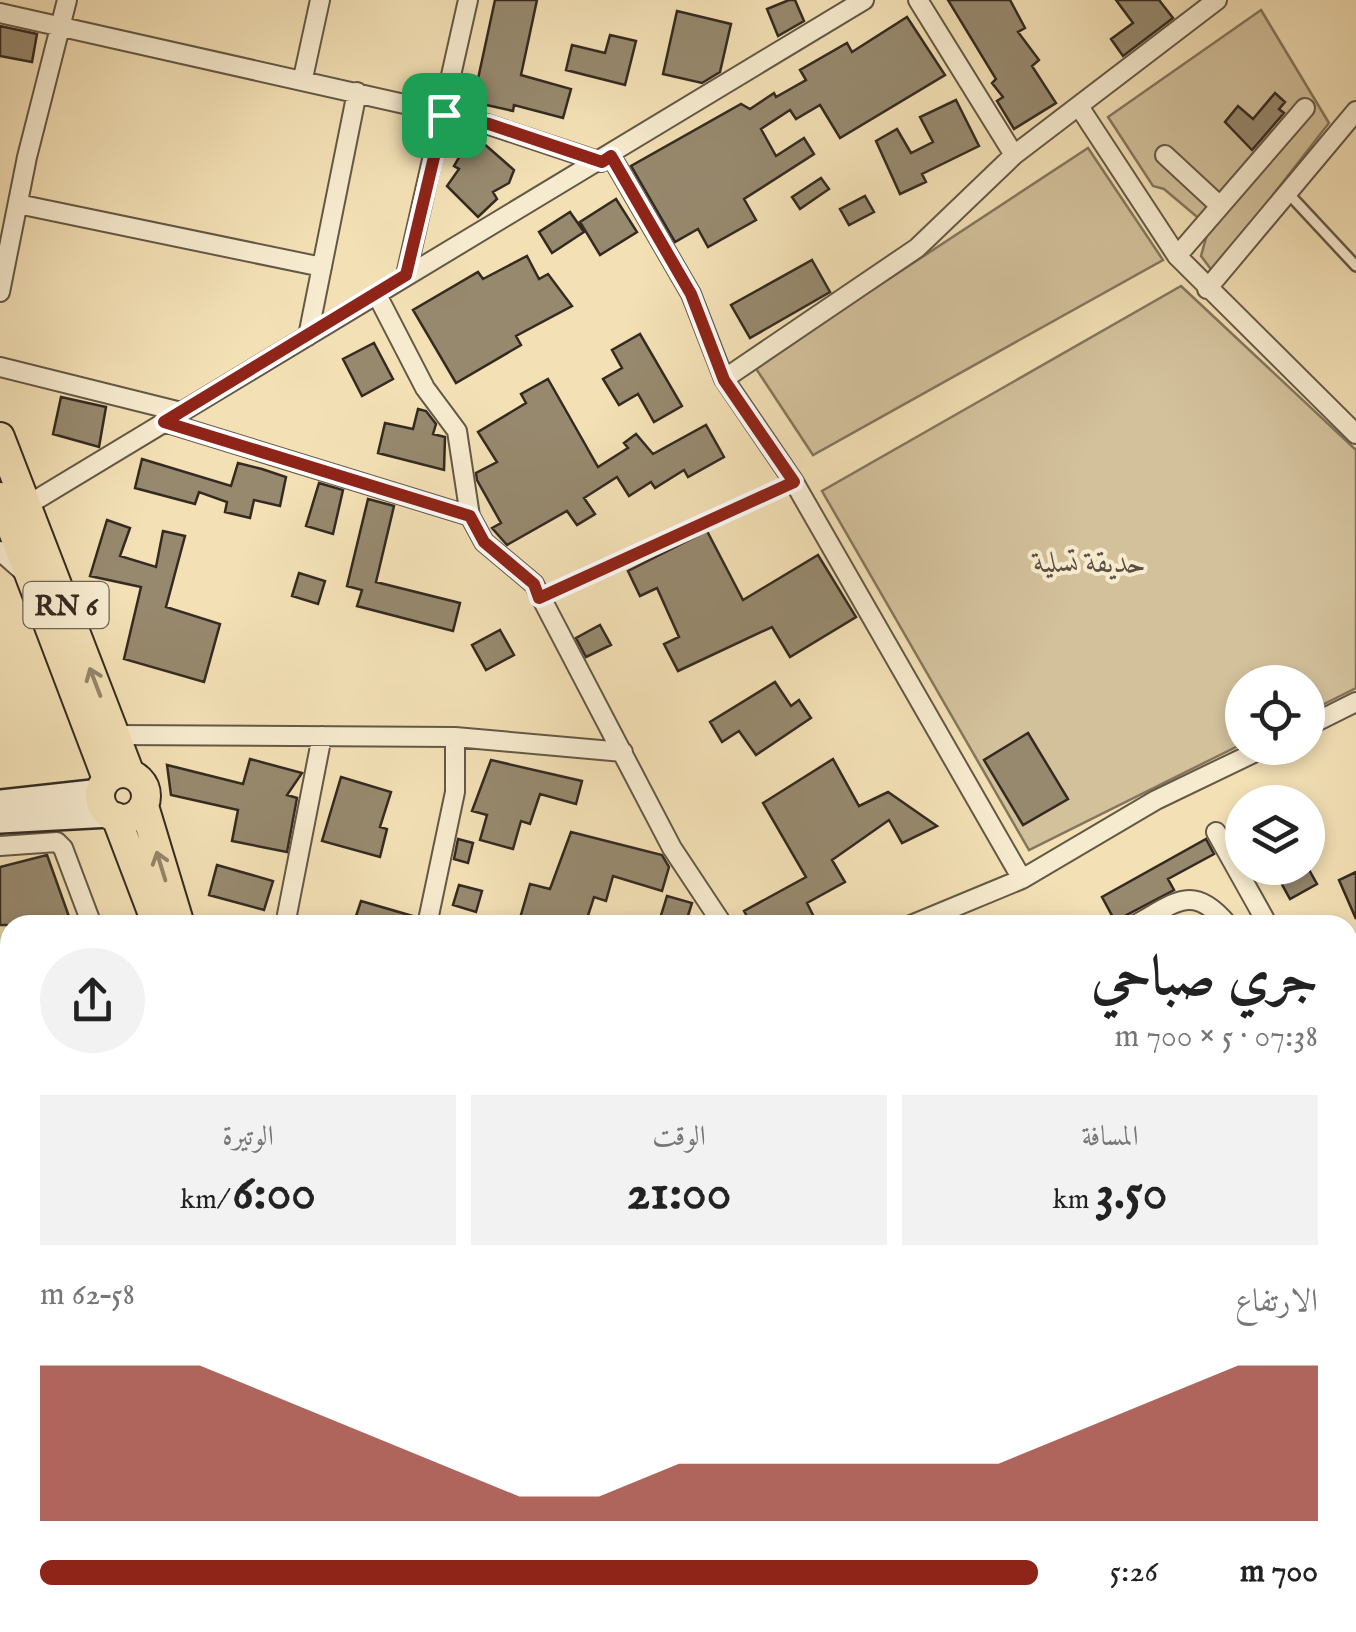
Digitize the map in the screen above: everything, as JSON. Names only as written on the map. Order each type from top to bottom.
[{"type":"main road","name":"RN 6","points":[[0,438],[8,514],[154,915]]},
{"type":"main road","name":"RN 6","points":[[8,514],[116,735],[113,795]]},
{"type":"main road","points":[[0,820],[68,820],[113,795]]},
{"type":"main road","points":[[0,803],[113,795],[135,816],[144,806],[177,915]]},
{"type":"street","points":[[0,292],[67,0]]},
{"type":"street","points":[[303,78],[320,0]]},
{"type":"street","points":[[406,275],[468,0]]},
{"type":"street","points":[[8,514],[606,159],[864,0]]},
{"type":"street","points":[[918,0],[1014,155]]},
{"type":"street","points":[[724,380],[917,248],[1014,155],[1217,0]]},
{"type":"street","points":[[0,13],[303,78],[489,124],[606,159],[691,294],[724,380],[794,482],[1022,879]]},
{"type":"street","points":[[308,336],[357,92]]},
{"type":"street","points":[[1080,108],[1177,256],[1356,434]]},
{"type":"street","points":[[1177,256],[1305,108]]},
{"type":"street","points":[[1207,289],[1285,190],[1356,111]]},
{"type":"street","points":[[1164,155],[1220,206]]},
{"type":"street","points":[[18,204],[322,267]]},
{"type":"street","points":[[376,295],[425,388],[457,431],[470,516],[484,542],[534,584],[672,848],[716,915]]},
{"type":"street","points":[[0,367],[181,412]]},
{"type":"street","points":[[164,422],[470,516]]},
{"type":"street","points":[[0,551],[34,581]]},
{"type":"street","points":[[1325,718],[1356,702]]},
{"type":"street","points":[[116,735],[455,738],[623,752]]},
{"type":"street","points":[[286,915],[322,736]]},
{"type":"street","points":[[429,915],[455,792],[455,738]]},
{"type":"street","points":[[936,915],[1022,879],[1156,800],[1229,765]]},
{"type":"street","points":[[1216,832],[1262,915]]},
{"type":"street","points":[[0,846],[57,842],[64,848],[88,915]]},
{"type":"street","points":[[1154,915],[1185,898],[1203,901],[1218,915]]},
{"type":"street","points":[[953,908],[957,915]]},
{"type":"lane","points":[[1285,190],[1355,265]]},
{"type":"path","points":[[539,598],[794,482]]},
{"type":"green space","points":[[1261,10],[1329,123],[1213,272],[1201,256],[1209,227],[1164,189],[1153,186],[1108,117]]},
{"type":"green space","points":[[1088,148],[1163,260],[813,455],[755,367]]},
{"type":"green space","name":"حديقة تسلية","points":[[1181,286],[1356,450],[1356,688],[1325,704],[1325,665],[1225,665],[1225,752],[1029,850],[822,491]]},
{"type":"building","points":[[495,0],[537,0],[521,75],[571,89],[563,118],[514,105],[513,111],[473,102]]},
{"type":"building","points":[[795,0],[804,21],[778,36],[767,9]]},
{"type":"building","points":[[948,0],[1010,0],[1025,28],[1018,32],[1039,60],[1032,66],[1056,103],[1014,129],[997,101],[1003,97],[992,83],[996,79]]},
{"type":"building","points":[[1116,0],[1159,0],[1173,18],[1123,56],[1111,39],[1133,23]]},
{"type":"building","points":[[677,11],[731,24],[720,72],[702,83],[663,74]]},
{"type":"building","points":[[907,17],[945,75],[840,138],[820,105],[796,119],[790,110],[761,129],[776,156],[804,138],[814,154],[744,199],[756,220],[708,247],[698,229],[675,242],[631,166],[741,104],[750,109],[774,93],[776,97],[806,80],[800,70],[847,43],[852,52]]},
{"type":"building","points":[[0,26],[37,34],[32,62],[0,56]]},
{"type":"building","points":[[610,35],[636,41],[625,85],[566,70],[572,45],[605,53]]},
{"type":"building","points":[[1275,93],[1285,102],[1279,109],[1284,113],[1252,150],[1225,122],[1238,106],[1253,119]]},
{"type":"building","points":[[956,100],[979,146],[922,174],[926,182],[900,194],[876,141],[897,129],[911,153],[933,142],[920,117]]},
{"type":"building","points":[[482,142],[514,170],[509,183],[493,192],[497,199],[478,217],[447,186],[459,169],[454,166],[461,154],[469,149],[473,153]]},
{"type":"building","points":[[821,178],[829,189],[800,209],[792,197]]},
{"type":"building","points":[[865,196],[874,212],[849,225],[840,209]]},
{"type":"building","points":[[616,199],[637,232],[600,255],[580,222]]},
{"type":"building","points":[[570,212],[584,232],[552,253],[539,232]]},
{"type":"building","points":[[527,256],[539,279],[548,274],[572,306],[516,336],[521,345],[456,383],[413,310],[478,272],[483,279]]},
{"type":"building","points":[[812,260],[830,292],[750,338],[731,305]]},
{"type":"building","points":[[640,334],[682,406],[654,422],[638,394],[619,405],[603,379],[622,368],[612,350]]},
{"type":"building","points":[[374,343],[393,379],[362,396],[343,359]]},
{"type":"building","points":[[548,379],[598,467],[628,448],[624,443],[636,434],[653,454],[706,425],[724,457],[688,477],[684,470],[655,488],[651,482],[629,496],[617,477],[584,498],[595,514],[577,525],[567,511],[507,545],[492,528],[501,523],[477,480],[476,473],[497,462],[478,432],[526,403],[521,394]]},
{"type":"building","points":[[61,397],[106,407],[99,447],[53,434]]},
{"type":"building","points":[[418,409],[426,411],[436,424],[433,434],[445,437],[444,470],[378,453],[385,423],[413,429]]},
{"type":"building","points":[[142,459],[231,486],[238,463],[286,477],[280,506],[254,500],[250,518],[225,512],[227,502],[199,492],[195,504],[135,488]]},
{"type":"building","points":[[319,483],[343,490],[333,534],[306,526]]},
{"type":"building","points":[[368,499],[394,506],[376,582],[460,603],[453,631],[357,606],[362,590],[347,586]]},
{"type":"building","points":[[107,520],[130,528],[120,556],[156,567],[163,531],[185,536],[166,607],[220,624],[204,682],[124,659],[141,587],[90,576]]},
{"type":"building","points":[[707,531],[743,600],[818,555],[856,617],[790,657],[772,627],[678,671],[664,644],[679,637],[657,588],[640,596],[628,571]]},
{"type":"building","points":[[299,573],[325,581],[318,604],[292,596]]},
{"type":"building","points":[[600,625],[611,645],[586,657],[576,638]]},
{"type":"building","points":[[500,630],[514,655],[486,670],[472,645]]},
{"type":"building","points":[[775,682],[791,706],[799,700],[811,718],[756,755],[739,731],[722,742],[710,722]]},
{"type":"building","points":[[1028,733],[1068,799],[1023,825],[984,760]]},
{"type":"building","points":[[250,759],[302,773],[287,795],[297,798],[287,852],[232,841],[238,810],[171,795],[167,765],[243,784]]},
{"type":"building","points":[[833,759],[859,806],[888,792],[937,826],[902,843],[889,820],[832,860],[845,882],[807,903],[813,915],[746,915],[744,911],[806,877],[763,803]]},
{"type":"building","points":[[491,760],[582,781],[576,804],[540,794],[530,824],[521,821],[513,849],[480,840],[487,815],[472,811]]},
{"type":"building","points":[[341,777],[391,792],[380,827],[387,829],[380,857],[322,841]]},
{"type":"building","points":[[571,832],[662,855],[669,867],[662,891],[613,876],[606,901],[594,897],[588,915],[521,915],[530,884],[550,889]]},
{"type":"building","points":[[458,839],[473,843],[468,863],[454,859]]},
{"type":"building","points":[[1206,839],[1214,854],[1168,879],[1174,890],[1126,915],[1112,915],[1102,897]]},
{"type":"building","points":[[47,855],[68,915],[0,915],[0,867]]},
{"type":"building","points":[[217,865],[273,881],[264,910],[209,895]]},
{"type":"building","points":[[1356,872],[1356,915],[1354,915],[1339,880]]},
{"type":"building","points":[[459,885],[482,891],[476,912],[453,905]]},
{"type":"building","points":[[1282,885],[1315,885],[1290,899]]},
{"type":"building","points":[[667,896],[692,903],[688,915],[661,915]]},
{"type":"building","points":[[361,901],[409,915],[356,915]]},
{"type":"route","points":[[444,115],[489,124],[602,162],[611,156],[691,294],[724,380],[794,482],[539,598],[534,584],[484,542],[470,516],[308,463],[164,422],[406,275],[444,115]]}]
